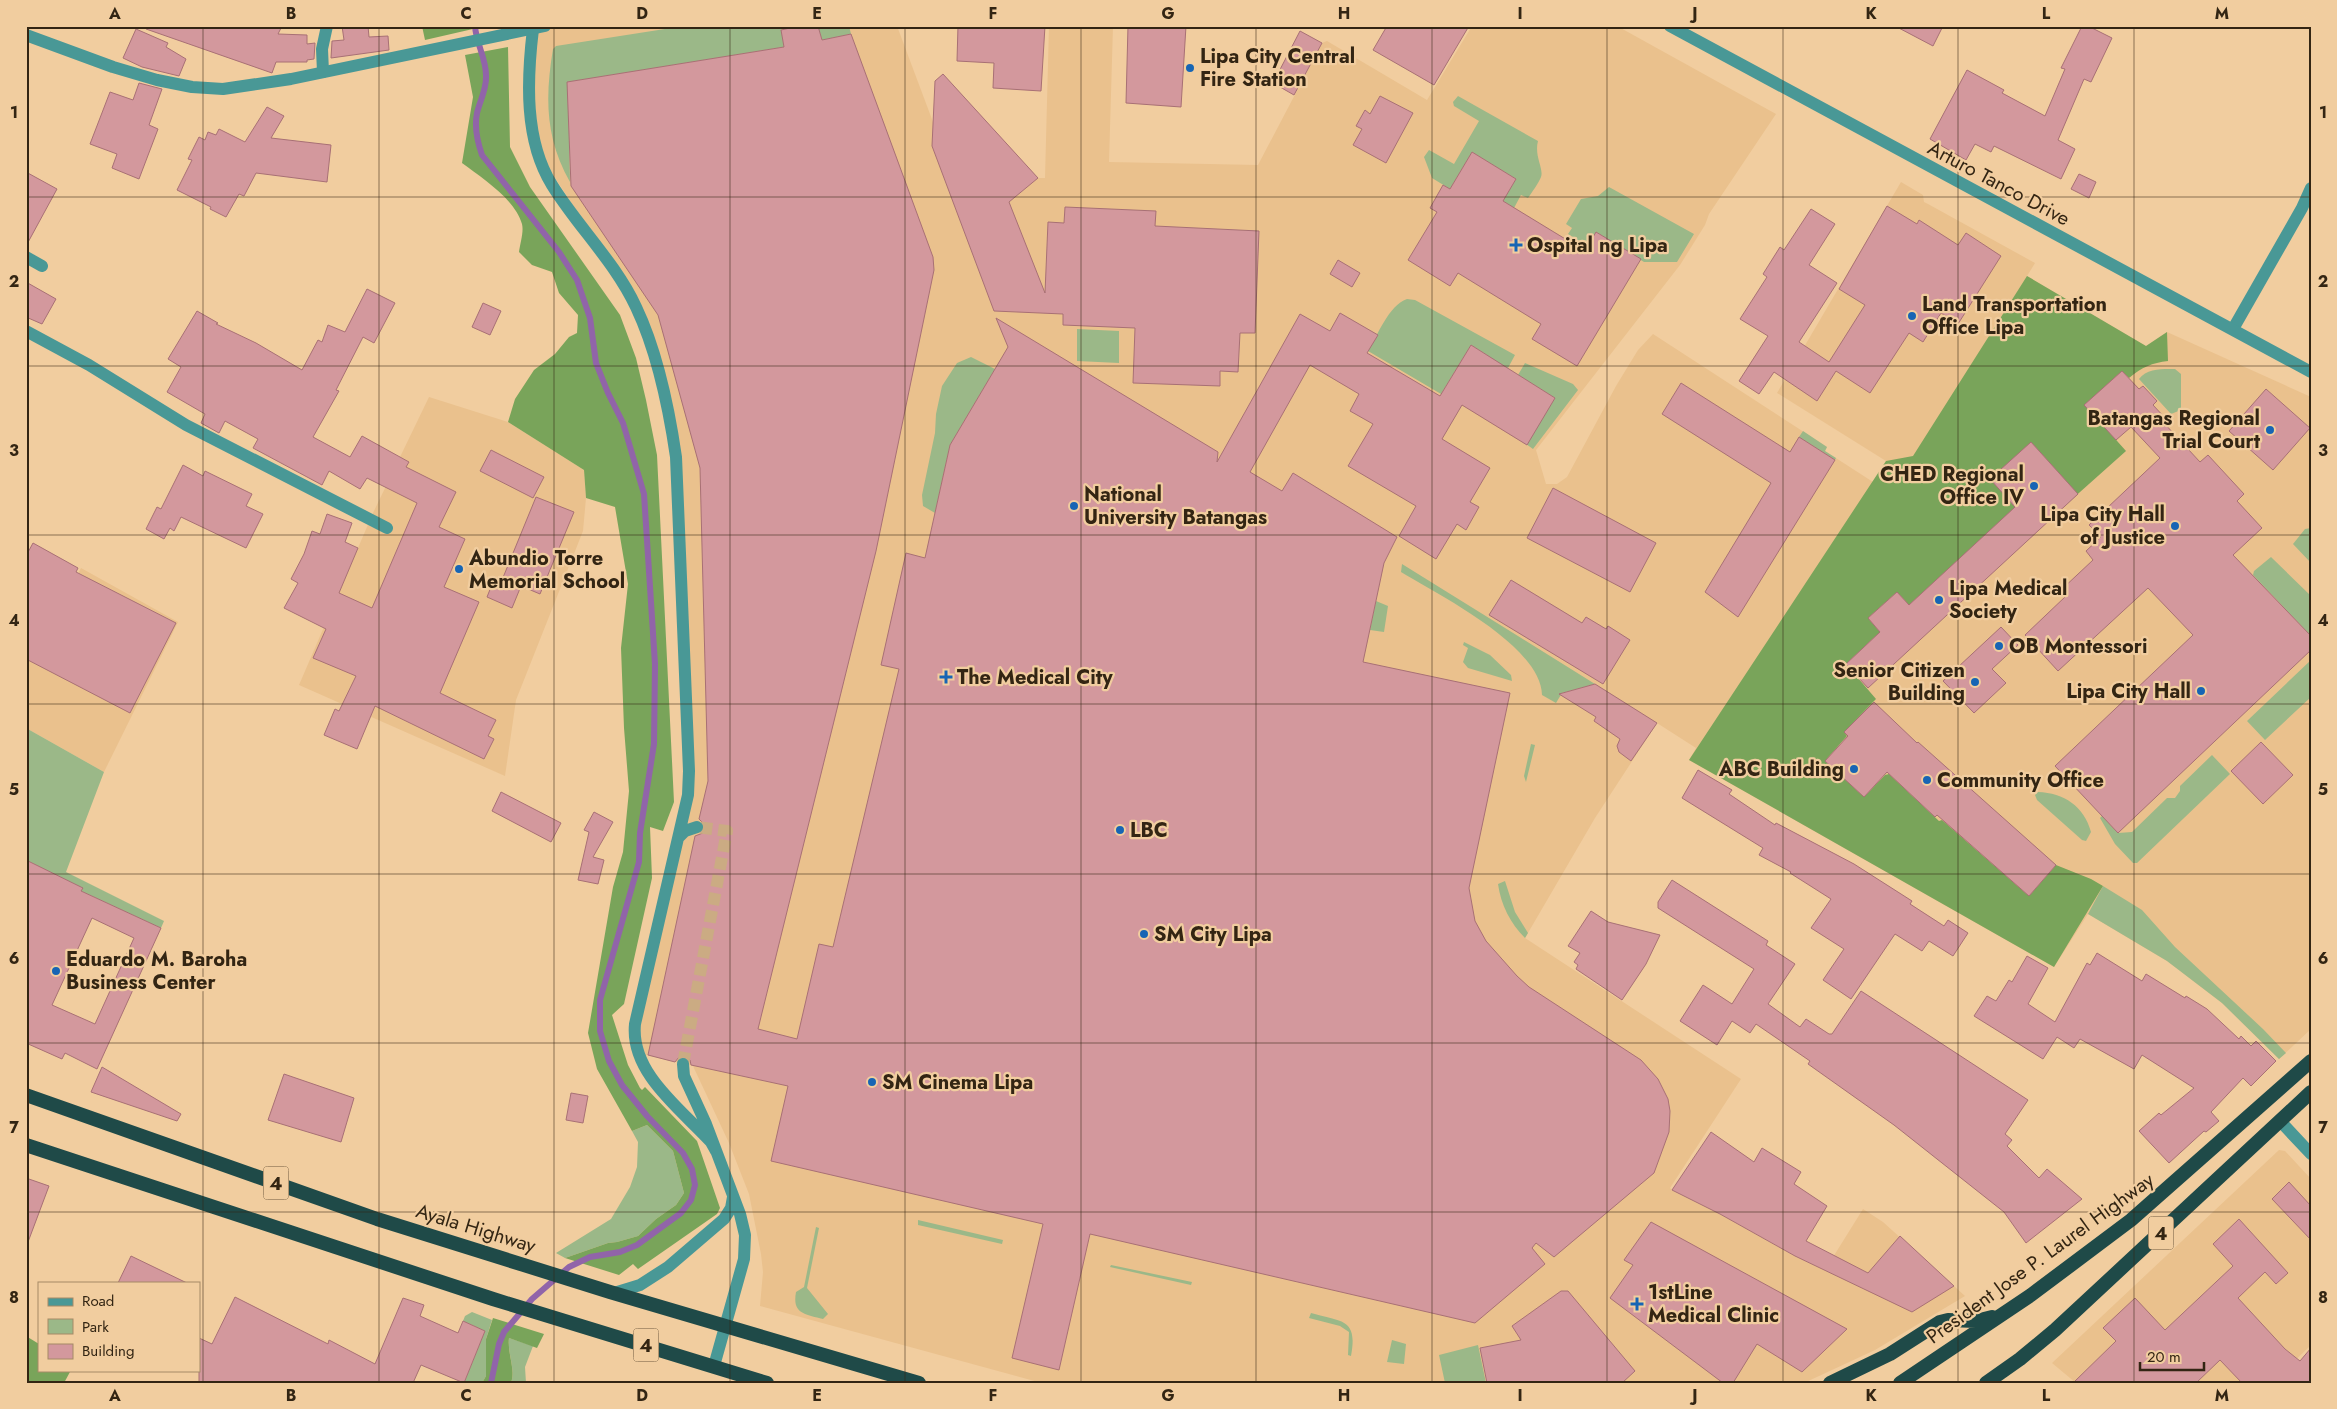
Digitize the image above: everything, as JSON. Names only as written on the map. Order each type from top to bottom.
[{"type":"highway","name":"President Jose P. Laurel Highway","points":[[1900,1383],[2000,1316],[2100,1244],[2151,1204],[2311,1061]]},
{"type":"highway","name":"4","points":[[1986,1383],[2007,1369],[2055,1330],[2311,1092]]},
{"type":"highway","name":"Ayala Highway","points":[[26,1095],[377,1218],[612,1293],[727,1325],[919,1383]]},
{"type":"highway","name":"4","points":[[26,1145],[493,1299],[767,1383]]},
{"type":"highway","points":[[1830,1383],[1880,1359],[1940,1322],[1948,1320],[1976,1321],[2000,1316]]},
{"type":"highway","points":[[1922,1383],[1924,1373],[1934,1361]]},
{"type":"highway","points":[[1995,1383],[2007,1369]]},
{"type":"street","points":[[323,72],[322,49],[327,26]]},
{"type":"street","name":"Arturo Tanco Drive","points":[[1670,26],[2311,372]]},
{"type":"street","points":[[26,34],[114,67],[157,80],[192,87],[223,89],[256,86],[539,27],[528,65],[531,116],[541,162],[552,184],[606,257],[636,306],[652,351],[672,432],[676,457],[689,771],[688,795],[635,1024],[634,1039],[639,1055],[654,1079],[711,1142],[716,1151]]},
{"type":"street","points":[[2233,329],[2302,208],[2311,188]]},
{"type":"street","points":[[26,257],[42,266]]},
{"type":"street","points":[[26,331],[89,365],[186,425],[387,528]]},
{"type":"street","points":[[678,838],[685,831],[697,827]]},
{"type":"street","points":[[683,1064],[684,1076],[706,1124],[742,1220],[745,1247],[727,1325],[714,1366]]},
{"type":"street","points":[[2280,1121],[2311,1154]]},
{"type":"street","points":[[612,1293],[640,1285],[668,1267],[724,1219],[731,1208],[733,1197]]},
{"type":"shaded area","points":[[551,26],[897,26],[969,218],[1009,202],[1038,178],[1045,178],[1049,26],[1113,26],[1109,162],[1258,165],[1322,43],[1327,41],[1427,100],[1472,26],[1617,26],[1776,114],[1709,214],[1705,225],[1680,265],[1536,450],[1546,484],[1557,484],[1567,477],[1616,386],[1638,350],[1653,334],[1827,447],[1825,451],[1873,482],[1886,461],[1777,393],[1901,182],[1923,195],[1924,202],[2035,263],[2027,276],[2146,346],[2167,332],[2311,397],[2311,1029],[2279,1059],[2222,1003],[2167,961],[2088,914],[2054,967],[1689,760],[1696,748],[1657,723],[1595,818],[1525,938],[1741,1079],[1670,1188],[1672,1190],[1720,1214],[1796,1257],[1825,1270],[1863,1209],[1883,1222],[1965,1296],[1875,1350],[1804,1383],[1042,1383],[760,1306],[763,1272],[749,1194],[729,1143],[693,1066],[641,1054],[637,1025],[687,816],[681,459],[652,341],[584,222],[544,161],[534,115],[534,29]]},
{"type":"shaded area","name":"Abundio Torre Memorial School","points":[[429,397],[508,422],[584,470],[586,498],[583,531],[516,700],[505,776],[299,685],[373,513]]},
{"type":"shaded area","points":[[81,568],[178,622],[104,772],[26,728],[26,618],[48,630]]},
{"type":"shaded area","points":[[2279,1150],[2285,1151],[2311,1179],[2311,1345],[2272,1383],[2076,1383],[2052,1363]]},
{"type":"green space","points":[[422,26],[486,26],[425,40]]},
{"type":"green space","points":[[684,26],[781,26],[784,47],[568,82],[570,182],[556,149],[549,117],[550,67],[553,49],[556,46]]},
{"type":"green space","points":[[818,26],[849,26],[851,34],[822,40]]},
{"type":"green space","points":[[508,47],[510,147],[530,187],[620,315],[636,358],[657,455],[674,802],[663,831],[650,827],[652,878],[624,1004],[612,1015],[628,1065],[640,1088],[642,1090],[645,1087],[697,1141],[720,1208],[717,1214],[638,1269],[633,1264],[619,1275],[565,1258],[608,1243],[638,1236],[656,1219],[676,1205],[684,1193],[673,1151],[647,1125],[632,1131],[597,1069],[588,1033],[613,887],[623,852],[629,791],[621,648],[628,584],[615,507],[586,498],[584,470],[508,422],[515,399],[534,370],[555,354],[569,337],[577,333],[578,315],[559,293],[552,272],[532,265],[519,252],[522,224],[512,206],[488,182],[462,163],[473,97],[465,55]]},
{"type":"green space","points":[[1458,96],[1538,141],[1537,152],[1541,177],[1528,198],[1521,195],[1514,208],[1503,201],[1516,179],[1472,152],[1450,189],[1432,178],[1424,157],[1429,150],[1454,164],[1479,121],[1454,106],[1453,102]]},
{"type":"green space","points":[[1609,187],[1694,234],[1677,262],[1644,262],[1596,232],[1585,251],[1573,244],[1576,239],[1568,234],[1572,228],[1566,224],[1581,199],[1598,196]]},
{"type":"green space","points":[[2027,276],[2146,346],[2167,332],[2168,361],[2147,366],[2129,378],[2122,371],[2085,405],[2126,451],[2052,517],[1959,561],[1981,584],[1965,599],[1942,575],[1909,605],[1897,592],[1868,618],[1880,632],[1846,664],[1876,699],[1844,732],[1847,736],[1825,761],[1864,797],[1885,775],[1889,774],[1939,821],[1942,820],[2029,896],[2056,865],[2103,886],[2054,967],[1689,760],[1886,461],[1913,456]]},
{"type":"green space","points":[[1407,299],[1415,300],[1515,355],[1508,368],[1484,360],[1487,355],[1471,345],[1441,394],[1368,351],[1389,314]]},
{"type":"green space","points":[[1077,329],[1119,331],[1119,363],[1077,361]]},
{"type":"green space","points":[[971,357],[995,369],[950,445],[935,513],[923,506],[922,495],[935,433],[936,414],[942,386],[957,363]]},
{"type":"green space","points":[[1525,363],[1573,384],[1578,390],[1533,449],[1526,444],[1555,398],[1518,375]]},
{"type":"green space","points":[[2175,369],[2181,374],[2181,410],[2171,414],[2139,379],[2142,375],[2151,371]]},
{"type":"green space","points":[[1803,431],[1827,447],[1825,451],[1836,458],[1835,460],[1799,437]]},
{"type":"green space","points":[[2311,528],[2311,563],[2293,544],[2305,529]]},
{"type":"green space","points":[[2271,557],[2311,596],[2311,636],[2253,575],[2254,571]]},
{"type":"green space","points":[[1402,564],[1595,684],[1562,693],[1556,703],[1542,695],[1537,677],[1525,658],[1507,641],[1462,608],[1401,572]]},
{"type":"green space","points":[[1376,601],[1388,606],[1384,632],[1370,630]]},
{"type":"green space","points":[[1464,642],[1490,655],[1511,675],[1512,681],[1468,668],[1463,662],[1468,648],[1463,645]]},
{"type":"green space","points":[[2311,660],[2311,697],[2265,740],[2247,721]]},
{"type":"green space","points":[[26,728],[104,772],[66,872],[164,921],[161,928],[81,891],[82,888],[26,860]]},
{"type":"green space","points":[[1531,744],[1535,745],[1526,782],[1524,776]]},
{"type":"green space","points":[[2212,755],[2230,774],[2137,863],[2133,863],[2115,844],[2100,818],[2102,816],[2118,833],[2132,832],[2167,798],[2175,798],[2180,791],[2180,786]]},
{"type":"green space","points":[[2038,792],[2064,798],[2078,808],[2088,823],[2091,832],[2086,841],[2082,840],[2037,800],[2035,795]]},
{"type":"green space","points":[[1505,881],[1515,912],[1528,933],[1525,938],[1511,920],[1501,899],[1498,884]]},
{"type":"green space","points":[[2103,886],[2142,910],[2175,947],[2286,1053],[2279,1059],[2222,1003],[2167,961],[2088,914]]},
{"type":"green space","points":[[647,1125],[673,1151],[684,1193],[676,1205],[656,1219],[638,1236],[608,1243],[565,1258],[556,1253],[611,1219],[630,1187],[637,1167],[638,1142],[632,1131]]},
{"type":"green space","points":[[918,1220],[1003,1240],[1002,1244],[918,1225]]},
{"type":"green space","points":[[816,1227],[819,1228],[807,1288],[828,1314],[823,1319],[801,1312],[796,1305],[795,1299],[796,1292],[804,1287]]},
{"type":"green space","points":[[1111,1265],[1192,1282],[1191,1285],[1110,1267]]},
{"type":"green space","points":[[472,1312],[492,1320],[486,1339],[486,1376],[482,1383],[464,1383],[485,1331],[463,1321],[465,1316]]},
{"type":"green space","points":[[1311,1313],[1339,1321],[1350,1328],[1353,1344],[1351,1356],[1348,1355],[1349,1332],[1340,1326],[1309,1318]]},
{"type":"green space","points":[[493,1318],[544,1334],[537,1348],[509,1338],[513,1372],[511,1383],[482,1383],[486,1376],[486,1339]]},
{"type":"green space","points":[[26,1336],[38,1343],[38,1372],[70,1372],[64,1383],[26,1383]]},
{"type":"green space","points":[[509,1338],[533,1346],[525,1367],[526,1383],[511,1383],[513,1372]]},
{"type":"green space","points":[[1392,1340],[1406,1344],[1404,1364],[1387,1362]]},
{"type":"green space","points":[[1478,1345],[1486,1383],[1445,1383],[1439,1355]]},
{"type":"building","points":[[147,26],[282,26],[278,34],[307,35],[307,44],[315,43],[314,59],[307,60],[307,62],[276,62],[272,73],[146,29]]},
{"type":"building","points":[[342,26],[368,26],[369,37],[388,36],[389,50],[331,58],[332,41],[344,40]]},
{"type":"building","points":[[799,26],[818,26],[822,40],[851,34],[933,257],[934,270],[876,551],[758,1029],[797,1039],[819,944],[833,947],[899,669],[881,665],[906,553],[925,558],[950,445],[1008,347],[996,318],[1218,452],[1217,462],[1300,314],[1330,331],[1340,313],[1378,335],[1367,353],[1440,396],[1471,345],[1555,398],[1527,445],[1462,405],[1442,439],[1490,468],[1470,502],[1479,507],[1466,530],[1457,524],[1436,559],[1399,536],[1416,506],[1348,466],[1373,424],[1350,411],[1359,394],[1310,365],[1250,472],[1282,491],[1293,473],[1397,537],[1384,563],[1363,662],[1510,693],[1469,888],[1475,921],[1486,941],[1517,976],[1529,987],[1641,1060],[1658,1079],[1668,1099],[1670,1111],[1669,1132],[1654,1173],[1554,1257],[1536,1243],[1532,1248],[1545,1264],[1475,1323],[1090,1234],[1059,1370],[1012,1358],[1043,1224],[771,1161],[788,1086],[691,1065],[690,1060],[686,1056],[679,1057],[675,1062],[648,1055],[695,836],[703,833],[705,828],[699,819],[708,781],[700,468],[658,315],[571,186],[567,82],[784,47],[781,30]]},
{"type":"building","points":[[958,26],[1045,26],[1041,91],[993,88],[994,63],[957,61]]},
{"type":"building","points":[[1128,26],[1186,26],[1181,107],[1126,103]]},
{"type":"building","points":[[1387,26],[1469,26],[1434,85],[1373,50]]},
{"type":"building","points":[[1895,26],[1943,26],[1933,46]]},
{"type":"building","points":[[2082,26],[2088,26],[2112,38],[2091,82],[2084,79],[2058,140],[2075,149],[2061,179],[1994,146],[1991,152],[1975,144],[1966,160],[1930,139],[1967,70],[2004,90],[2002,93],[2045,116],[2065,69],[2061,68]]},
{"type":"building","points":[[136,29],[168,43],[166,47],[186,59],[179,76],[142,67],[123,58]]},
{"type":"building","points":[[1300,31],[1322,43],[1294,95],[1273,83]]},
{"type":"building","points":[[943,74],[1038,178],[1009,202],[1045,293],[1048,222],[1064,223],[1065,207],[1156,211],[1155,226],[1259,231],[1255,333],[1240,333],[1238,372],[1220,371],[1220,386],[1133,383],[1135,328],[1063,325],[1063,314],[994,311],[932,146],[935,81]]},
{"type":"building","points":[[139,83],[162,89],[149,125],[158,129],[139,179],[112,168],[117,154],[90,144],[110,92],[133,100]]},
{"type":"building","points":[[1380,96],[1413,113],[1386,163],[1353,145],[1362,129],[1356,126],[1365,110],[1370,114]]},
{"type":"building","points":[[267,107],[284,116],[271,138],[331,145],[327,182],[256,173],[244,196],[239,194],[226,217],[210,209],[211,207],[177,190],[192,160],[188,159],[199,137],[205,140],[208,132],[216,135],[219,129],[245,142]]},
{"type":"building","points":[[1472,152],[1516,179],[1503,201],[1585,251],[1596,232],[1641,259],[1577,366],[1532,339],[1541,324],[1458,273],[1450,286],[1408,260],[1437,212],[1430,208],[1443,185],[1450,189]]},
{"type":"building","points":[[26,172],[57,189],[26,246]]},
{"type":"building","points":[[2079,174],[2096,182],[2089,198],[2071,189]]},
{"type":"building","points":[[1887,206],[1917,224],[1919,220],[1958,245],[1966,233],[2001,256],[1958,324],[1941,313],[1923,342],[1909,333],[1870,393],[1836,371],[1817,401],[1774,372],[1759,394],[1739,381],[1768,336],[1740,319],[1767,277],[1763,274],[1780,247],[1784,250],[1811,209],[1835,224],[1809,265],[1837,283],[1799,342],[1829,362],[1865,305],[1839,289]]},
{"type":"building","points":[[1338,260],[1360,273],[1352,287],[1330,274]]},
{"type":"building","points":[[26,282],[56,299],[42,324],[26,317]]},
{"type":"building","points":[[367,289],[395,303],[374,343],[363,337],[336,390],[339,391],[313,437],[350,457],[362,436],[409,462],[406,467],[456,492],[439,527],[465,539],[444,587],[479,602],[440,693],[496,720],[488,736],[494,739],[484,759],[375,706],[357,749],[324,735],[335,709],[339,711],[356,676],[313,658],[326,629],[284,608],[298,583],[291,579],[304,554],[312,531],[320,534],[327,514],[352,523],[345,542],[358,548],[339,593],[372,608],[417,503],[367,478],[360,489],[329,471],[322,485],[253,448],[258,439],[225,421],[219,433],[201,423],[205,414],[167,392],[181,367],[168,359],[197,311],[218,323],[216,324],[256,343],[302,370],[318,340],[322,342],[328,325],[345,332]]},
{"type":"building","points":[[483,303],[501,311],[490,335],[472,327]]},
{"type":"building","points":[[2122,371],[2139,389],[2143,386],[2157,401],[2153,405],[2166,419],[2163,422],[2200,462],[2208,455],[2244,494],[2237,501],[2262,528],[2233,555],[2311,636],[2311,650],[2118,833],[2055,766],[2193,635],[2148,588],[2058,671],[2025,635],[2066,596],[2061,590],[2093,560],[2086,551],[2101,537],[2089,525],[2160,458],[2131,427],[2116,440],[2084,405]]},
{"type":"building","points":[[1681,383],[1790,452],[1799,437],[1835,460],[1738,617],[1705,592],[1771,483],[1662,414]]},
{"type":"building","name":"Batangas Regional Trial Court","points":[[2266,389],[2310,428],[2273,470],[2229,431]]},
{"type":"building","points":[[2031,442],[2078,494],[1868,688],[1846,664],[1880,632],[1868,618],[1897,592],[1909,605],[2015,507],[1990,479]]},
{"type":"building","points":[[491,450],[544,477],[533,498],[480,471]]},
{"type":"building","points":[[183,465],[203,476],[205,471],[252,494],[246,506],[263,514],[246,548],[181,517],[174,531],[170,528],[164,539],[146,529],[157,507],[161,509]]},
{"type":"building","points":[[1553,488],[1656,543],[1630,592],[1527,538]]},
{"type":"building","points":[[536,497],[574,512],[540,594],[521,586],[512,608],[487,597],[495,577],[502,580]]},
{"type":"building","points":[[33,543],[78,568],[76,572],[176,623],[130,713],[26,659],[26,556]]},
{"type":"building","points":[[1511,580],[1582,623],[1586,617],[1606,629],[1608,626],[1630,640],[1603,684],[1489,615]]},
{"type":"building","name":"Senior Citizen Building","points":[[2001,627],[2018,645],[1992,669],[2006,683],[1974,713],[1943,681]]},
{"type":"building","points":[[1595,684],[1657,723],[1631,761],[1619,752],[1617,746],[1620,739],[1594,721],[1596,717],[1559,694]]},
{"type":"building","points":[[1874,702],[1917,743],[2056,865],[2029,896],[1937,815],[1935,817],[1887,772],[1864,797],[1825,761],[1848,736],[1844,732]]},
{"type":"building","points":[[2261,742],[2293,775],[2263,804],[2231,771]]},
{"type":"building","points":[[1698,770],[1732,790],[1729,794],[1775,825],[1776,823],[1854,864],[1912,901],[1910,904],[1944,926],[1948,920],[1968,933],[1953,956],[1929,941],[1922,951],[1895,934],[1851,999],[1823,980],[1844,949],[1811,928],[1831,899],[1791,872],[1759,855],[1763,848],[1682,798]]},
{"type":"building","points":[[501,792],[561,823],[551,842],[492,811]]},
{"type":"building","points":[[594,812],[613,822],[593,857],[604,860],[598,884],[578,880],[589,832],[584,830]]},
{"type":"building","name":"Eduardo M. Baroha Business Center","points":[[26,860],[83,888],[81,891],[161,928],[97,1069],[65,1053],[62,1059],[26,1043]],"holes":[[[92,918],[134,938],[95,1024],[52,1005]]]},
{"type":"building","points":[[1672,880],[1768,941],[1766,945],[1795,964],[1768,1004],[1800,1027],[1806,1019],[1832,1034],[1861,991],[2028,1100],[2005,1134],[2012,1140],[2007,1146],[2039,1178],[2047,1169],[2082,1199],[2026,1243],[2004,1212],[1894,1125],[1808,1064],[1810,1061],[1756,1024],[1750,1033],[1732,1021],[1717,1045],[1680,1021],[1703,985],[1732,1004],[1754,969],[1658,908],[1658,902]]},
{"type":"building","points":[[1591,911],[1608,922],[1660,935],[1646,964],[1622,1000],[1576,969],[1578,965],[1574,962],[1580,953],[1568,946]]},
{"type":"building","points":[[2097,953],[2142,981],[2146,974],[2185,998],[2186,996],[2207,1009],[2239,1039],[2241,1036],[2251,1046],[2256,1041],[2276,1061],[2251,1086],[2243,1078],[2211,1112],[2219,1121],[2206,1132],[2204,1131],[2169,1163],[2139,1131],[2159,1113],[2161,1115],[2194,1088],[2142,1055],[2134,1069],[2080,1039],[2074,1048],[2057,1037],[2043,1059],[1974,1016],[1987,996],[1996,1001],[2009,980],[2012,982],[2027,956],[2048,968],[2028,1004],[2055,1022],[2087,963],[2090,965]]},
{"type":"building","points":[[102,1067],[181,1114],[177,1121],[91,1092]]},
{"type":"building","points":[[284,1074],[354,1098],[341,1142],[268,1120]]},
{"type":"building","points":[[571,1093],[588,1096],[583,1123],[566,1120]]},
{"type":"building","points":[[1711,1132],[1754,1162],[1762,1148],[1801,1172],[1794,1184],[1827,1206],[1806,1241],[1868,1273],[1900,1236],[1954,1286],[1912,1312],[1795,1256],[1720,1214],[1672,1190]]},
{"type":"building","points":[[26,1178],[49,1186],[28,1242],[26,1242]]},
{"type":"building","points":[[2289,1182],[2311,1206],[2311,1240],[2272,1199]]},
{"type":"building","points":[[2239,1219],[2288,1273],[2276,1284],[2265,1272],[2238,1298],[2285,1349],[2300,1361],[2311,1348],[2311,1383],[2242,1383],[2220,1360],[2196,1383],[2073,1383],[2116,1341],[2103,1328],[2135,1298],[2165,1330],[2233,1266],[2213,1244]]},
{"type":"building","points":[[1651,1222],[1847,1329],[1802,1372],[1757,1344],[1733,1383],[1723,1383],[1610,1298],[1633,1265],[1624,1260]]},
{"type":"building","points":[[131,1256],[185,1282],[118,1282]]},
{"type":"building","points":[[1561,1291],[1568,1291],[1635,1371],[1622,1383],[1487,1383],[1480,1348],[1521,1340],[1512,1326]]},
{"type":"building","points":[[235,1297],[328,1344],[329,1340],[375,1364],[403,1298],[424,1305],[420,1316],[458,1333],[463,1321],[485,1331],[464,1383],[421,1365],[413,1383],[199,1383],[200,1338],[212,1344]]},
{"type":"waterway","points":[[475,26],[486,75],[476,124],[477,140],[482,155],[559,252],[577,280],[590,318],[596,363],[623,423],[644,494],[655,664],[654,744],[640,833],[639,862],[600,1000],[600,1031],[609,1061],[622,1085],[647,1116],[683,1153],[692,1169],[695,1185],[691,1200],[681,1213],[637,1245],[620,1252],[590,1257],[569,1267],[532,1299],[504,1332],[499,1344],[491,1383]]},
{"type":"tunnel","points":[[683,1064],[727,831],[697,827]]},
{"type":"place","name":"Lipa City Central Fire Station","points":[[1190,68]]},
{"type":"place","name":"Ospital ng Lipa","points":[[1516,245]]},
{"type":"place","name":"Land Transportation Office Lipa","points":[[1912,316]]},
{"type":"place","name":"Batangas Regional Trial Court","points":[[2270,430]]},
{"type":"place","name":"CHED Regional Office IV","points":[[2034,486]]},
{"type":"place","name":"National University Batangas","points":[[1074,506]]},
{"type":"place","name":"Lipa City Hall of Justice","points":[[2175,526]]},
{"type":"place","name":"Abundio Torre Memorial School","points":[[459,569]]},
{"type":"place","name":"Lipa Medical Society","points":[[1939,600]]},
{"type":"place","name":"OB Montessori","points":[[1999,646]]},
{"type":"place","name":"The Medical City","points":[[946,677]]},
{"type":"place","name":"Senior Citizen Building","points":[[1975,682]]},
{"type":"place","name":"Lipa City Hall","points":[[2201,691]]},
{"type":"place","name":"ABC Building","points":[[1854,769]]},
{"type":"place","name":"Community Office","points":[[1927,780]]},
{"type":"place","name":"LBC","points":[[1120,830]]},
{"type":"place","name":"SM City Lipa","points":[[1144,934]]},
{"type":"place","name":"Eduardo M. Baroha Business Center","points":[[56,971]]},
{"type":"place","name":"SM Cinema Lipa","points":[[872,1082]]},
{"type":"place","name":"1stLine Medical Clinic","points":[[1637,1304]]}]
